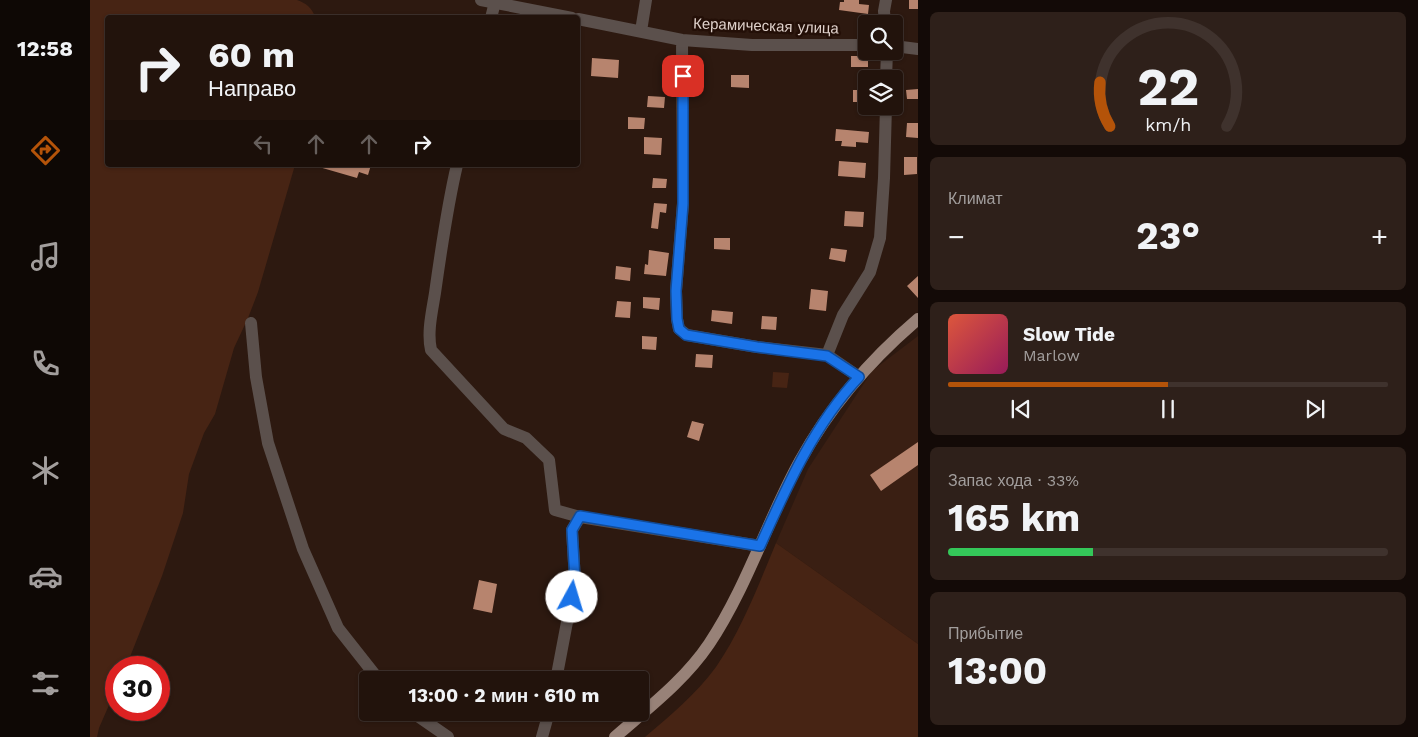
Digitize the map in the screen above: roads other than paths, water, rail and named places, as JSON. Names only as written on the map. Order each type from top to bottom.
[{"type":"main road","points":[[615,737],[676,684],[693,666],[709,644],[731,608],[800,460],[846,391],[904,330],[918,318]]},
{"type":"street","points":[[481,0],[558,15]]},
{"type":"street","points":[[642,31],[646,0]]},
{"type":"street","points":[[884,15],[886,0]]},
{"type":"street","points":[[492,15],[495,2]]},
{"type":"street","name":"Керамическая улица","points":[[580,19],[682,40],[752,45],[858,45]]},
{"type":"street","points":[[682,40],[683,204],[676,291],[679,329],[686,335],[827,356],[859,377]]},
{"type":"street","points":[[903,47],[918,49]]},
{"type":"street","points":[[827,356],[843,316],[870,272],[880,238],[886,115]]},
{"type":"street","points":[[457,167],[447,207],[428,339],[431,350],[504,429],[526,438],[549,460],[555,510],[580,516],[760,546]]},
{"type":"street","points":[[251,323],[256,376],[268,443],[303,548],[338,628],[372,671]]},
{"type":"street","points":[[558,671],[575,580],[572,530],[580,516]]},
{"type":"street","points":[[425,721],[448,737]]},
{"type":"street","points":[[542,737],[547,721]]}]
